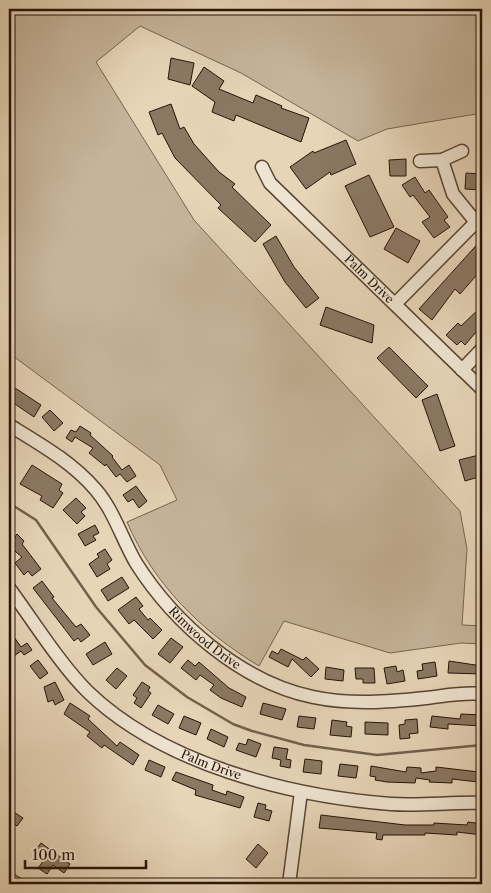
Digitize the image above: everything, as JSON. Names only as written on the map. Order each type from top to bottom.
[{"type":"street","points":[[420,160],[442,160],[462,151]]},
{"type":"street","points":[[394,304],[479,218],[453,194],[442,160]]},
{"type":"street","name":"Palm Drive","points":[[262,167],[270,183],[482,389]]},
{"type":"street","points":[[462,370],[482,349]]},
{"type":"street","name":"Rimwood Drive","points":[[9,425],[66,461],[84,477],[103,499],[136,562],[168,605],[210,645],[251,672],[297,693],[342,702],[377,702],[482,694]]},
{"type":"street","name":"Palm Drive","points":[[9,588],[85,689],[133,728],[162,744],[258,781],[301,792],[392,804],[482,803]]},
{"type":"street","points":[[289,884],[301,792]]},
{"type":"street","points":[[9,879],[17,884]]},
{"type":"shaded area","points":[[9,9],[482,9],[482,113],[387,129],[358,141],[241,73],[140,26],[96,62],[194,220],[460,511],[467,549],[462,625],[482,626],[482,644],[461,643],[390,653],[284,621],[259,666],[218,638],[199,622],[165,586],[138,545],[127,522],[177,500],[160,465],[9,353]]},
{"type":"building","points":[[171,58],[194,63],[190,85],[168,79]]},
{"type":"building","points":[[204,67],[224,81],[219,89],[253,103],[256,95],[282,106],[281,108],[309,118],[301,142],[236,115],[234,121],[212,112],[215,102],[192,86]]},
{"type":"building","points":[[171,104],[180,129],[184,127],[194,144],[219,172],[235,184],[232,187],[271,225],[255,242],[218,208],[221,205],[175,158],[162,133],[158,135],[149,112]]},
{"type":"building","points":[[346,140],[356,164],[331,175],[330,172],[306,189],[290,167],[313,151],[314,153]]},
{"type":"building","points":[[406,159],[406,176],[390,176],[389,160]]},
{"type":"building","points":[[466,173],[482,174],[482,190],[465,189]]},
{"type":"building","points":[[369,175],[394,227],[370,237],[345,186]]},
{"type":"building","points":[[415,177],[425,193],[429,190],[448,217],[444,220],[450,227],[434,238],[422,222],[430,217],[413,195],[410,197],[402,185]]},
{"type":"building","points":[[396,228],[420,241],[408,263],[384,249]]},
{"type":"building","points":[[276,236],[294,267],[319,298],[306,308],[285,282],[263,244]]},
{"type":"building","points":[[482,239],[482,269],[460,294],[455,289],[432,320],[419,309]]},
{"type":"building","points":[[482,306],[482,325],[465,345],[461,341],[457,345],[446,335],[458,323],[461,326]]},
{"type":"building","points":[[326,307],[374,325],[372,343],[320,325]]},
{"type":"building","points":[[389,347],[428,386],[416,398],[377,358]]},
{"type":"building","points":[[9,384],[41,405],[34,417],[9,400]]},
{"type":"building","points":[[437,394],[455,446],[440,451],[422,400]]},
{"type":"building","points":[[50,410],[63,423],[54,431],[42,417]]},
{"type":"building","points":[[80,426],[91,433],[90,435],[113,456],[122,470],[129,465],[136,476],[127,482],[120,474],[116,477],[106,464],[105,466],[89,453],[93,448],[75,437],[72,442],[66,438],[71,430],[76,432]]},
{"type":"building","points":[[479,455],[482,476],[465,481],[459,460]]},
{"type":"building","points":[[32,465],[62,484],[59,490],[63,493],[53,508],[40,500],[42,496],[20,484]]},
{"type":"building","points":[[136,486],[147,501],[139,508],[133,499],[128,502],[123,495]]},
{"type":"building","points":[[76,498],[86,508],[81,512],[85,516],[77,524],[63,510]]},
{"type":"building","points":[[95,525],[99,533],[93,536],[96,540],[85,546],[78,534]]},
{"type":"building","points":[[17,534],[24,541],[22,544],[41,569],[32,576],[28,571],[24,575],[15,563],[22,557],[9,546]]},
{"type":"building","points":[[105,549],[112,560],[107,564],[110,569],[97,577],[89,564],[99,557],[97,554]]},
{"type":"building","points":[[122,577],[129,588],[108,601],[101,590]]},
{"type":"building","points":[[42,581],[54,597],[52,598],[76,627],[81,624],[90,635],[81,642],[78,638],[74,641],[33,588]]},
{"type":"building","points":[[136,597],[143,606],[139,609],[148,620],[150,618],[162,630],[153,639],[134,620],[129,624],[118,610]]},
{"type":"building","points":[[9,630],[21,647],[27,643],[32,650],[24,655],[21,651],[14,656],[9,649]]},
{"type":"building","points":[[171,638],[183,647],[170,663],[158,654]]},
{"type":"building","points":[[105,642],[112,654],[93,665],[86,654]]},
{"type":"building","points":[[281,649],[303,660],[306,657],[319,669],[311,677],[292,659],[288,667],[269,657],[272,651],[278,654]]},
{"type":"building","points":[[38,660],[48,673],[40,679],[30,666]]},
{"type":"building","points":[[188,660],[195,666],[199,662],[229,688],[246,697],[242,707],[221,698],[210,690],[214,685],[200,675],[196,680],[181,668]]},
{"type":"building","points":[[449,661],[482,666],[482,674],[448,673]]},
{"type":"building","points":[[435,662],[437,676],[418,679],[417,671],[423,670],[422,664]]},
{"type":"building","points":[[396,666],[397,672],[403,670],[405,681],[387,684],[384,668]]},
{"type":"building","points":[[326,667],[344,670],[343,681],[325,679]]},
{"type":"building","points":[[117,668],[127,676],[116,689],[106,680]]},
{"type":"building","points":[[355,668],[374,668],[375,683],[363,683],[363,679],[356,679]]},
{"type":"building","points":[[55,682],[64,700],[55,705],[53,700],[48,702],[44,687]]},
{"type":"building","points":[[142,682],[150,687],[148,691],[151,693],[141,708],[134,703],[137,698],[133,695]]},
{"type":"building","points":[[70,703],[90,716],[88,719],[117,746],[120,742],[139,755],[133,765],[104,745],[102,748],[87,736],[90,732],[64,714]]},
{"type":"building","points":[[263,703],[286,709],[282,720],[260,714]]},
{"type":"building","points":[[158,705],[174,714],[168,724],[152,715]]},
{"type":"building","points":[[461,714],[482,715],[482,726],[448,724],[448,729],[430,727],[432,716],[460,719]]},
{"type":"building","points":[[184,716],[201,723],[196,735],[179,728]]},
{"type":"building","points":[[299,716],[316,718],[314,729],[297,727]]},
{"type":"building","points":[[417,719],[418,733],[409,734],[410,738],[400,739],[399,725],[405,724],[405,720]]},
{"type":"building","points":[[332,720],[347,722],[346,726],[352,727],[351,737],[330,735]]},
{"type":"building","points":[[365,722],[388,723],[388,735],[365,734]]},
{"type":"building","points":[[211,729],[228,737],[224,747],[207,739]]},
{"type":"building","points":[[248,739],[261,744],[256,757],[236,750],[239,743],[246,745]]},
{"type":"building","points":[[274,747],[288,749],[286,759],[291,760],[290,768],[280,766],[281,760],[272,758]]},
{"type":"building","points":[[305,759],[322,761],[321,774],[303,772]]},
{"type":"building","points":[[149,760],[165,767],[161,777],[145,770]]},
{"type":"building","points":[[340,764],[358,766],[356,778],[338,776]]},
{"type":"building","points":[[371,766],[406,772],[407,767],[421,768],[421,773],[436,771],[436,767],[479,772],[478,782],[452,779],[452,783],[429,782],[430,780],[416,778],[415,783],[387,782],[375,780],[376,777],[370,776]]},
{"type":"building","points":[[176,772],[213,785],[212,790],[226,795],[227,791],[244,797],[240,808],[195,795],[196,790],[172,780]]},
{"type":"building","points":[[258,803],[266,805],[265,809],[272,811],[269,821],[254,817]]},
{"type":"building","points":[[9,809],[23,818],[17,826],[9,820]]},
{"type":"building","points":[[321,815],[405,825],[434,825],[434,823],[467,825],[468,822],[482,824],[482,835],[457,832],[457,835],[425,833],[425,835],[383,835],[382,840],[376,839],[377,833],[319,828]]},
{"type":"building","points":[[41,843],[70,864],[64,873],[53,865],[47,874],[38,868],[45,859],[34,852]]},
{"type":"building","points":[[258,844],[268,853],[256,868],[246,859]]},
{"type":"waterway","points":[[9,503],[36,520],[96,607],[145,665],[187,697],[233,724],[304,745],[377,755],[482,745]]}]
